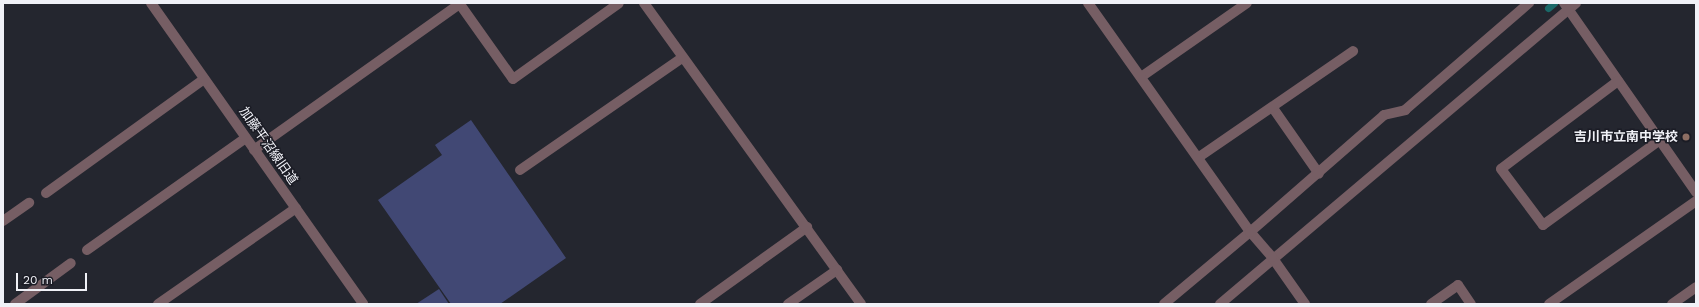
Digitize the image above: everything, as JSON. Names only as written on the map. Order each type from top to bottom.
[{"type":"street","name":"加藤平沼線旧道","points":[[151,3],[363,304]]},
{"type":"street","points":[[254,150],[459,3],[513,79],[619,3]]},
{"type":"street","points":[[644,3],[861,304]]},
{"type":"street","points":[[1088,3],[1199,157],[1250,232],[1270,254],[1305,304]]},
{"type":"street","points":[[1141,77],[1247,3]]},
{"type":"street","points":[[1164,304],[1319,174],[1384,115],[1405,110],[1528,3]]},
{"type":"street","points":[[1220,304],[1270,254],[1566,6],[1576,3]]},
{"type":"street","points":[[1566,6],[1696,192]]},
{"type":"street","points":[[1199,157],[1273,108],[1353,51]]},
{"type":"street","points":[[520,170],[683,57]]},
{"type":"street","points":[[46,193],[204,79]]},
{"type":"street","points":[[1618,81],[1501,169],[1542,225],[1660,140]]},
{"type":"street","points":[[1273,108],[1319,174]]},
{"type":"street","points":[[87,250],[246,138]]},
{"type":"street","points":[[1549,304],[1696,201]]},
{"type":"street","points":[[3,221],[29,203]]},
{"type":"street","points":[[158,304],[296,208]]},
{"type":"street","points":[[700,304],[807,228]]},
{"type":"street","points":[[15,304],[71,263]]},
{"type":"street","points":[[788,304],[837,270]]},
{"type":"street","points":[[1431,304],[1458,285],[1471,304]]},
{"type":"street","points":[[1672,304],[1696,287]]},
{"type":"building","points":[[471,120],[566,258],[500,304],[451,304],[378,200],[442,155],[435,145]]},
{"type":"building","points":[[439,289],[449,304],[416,304]]},
{"type":"waterway","points":[[1548,8],[1554,3]]},
{"type":"place","name":"吉川市立南中学校","points":[[1686,137]]}]
